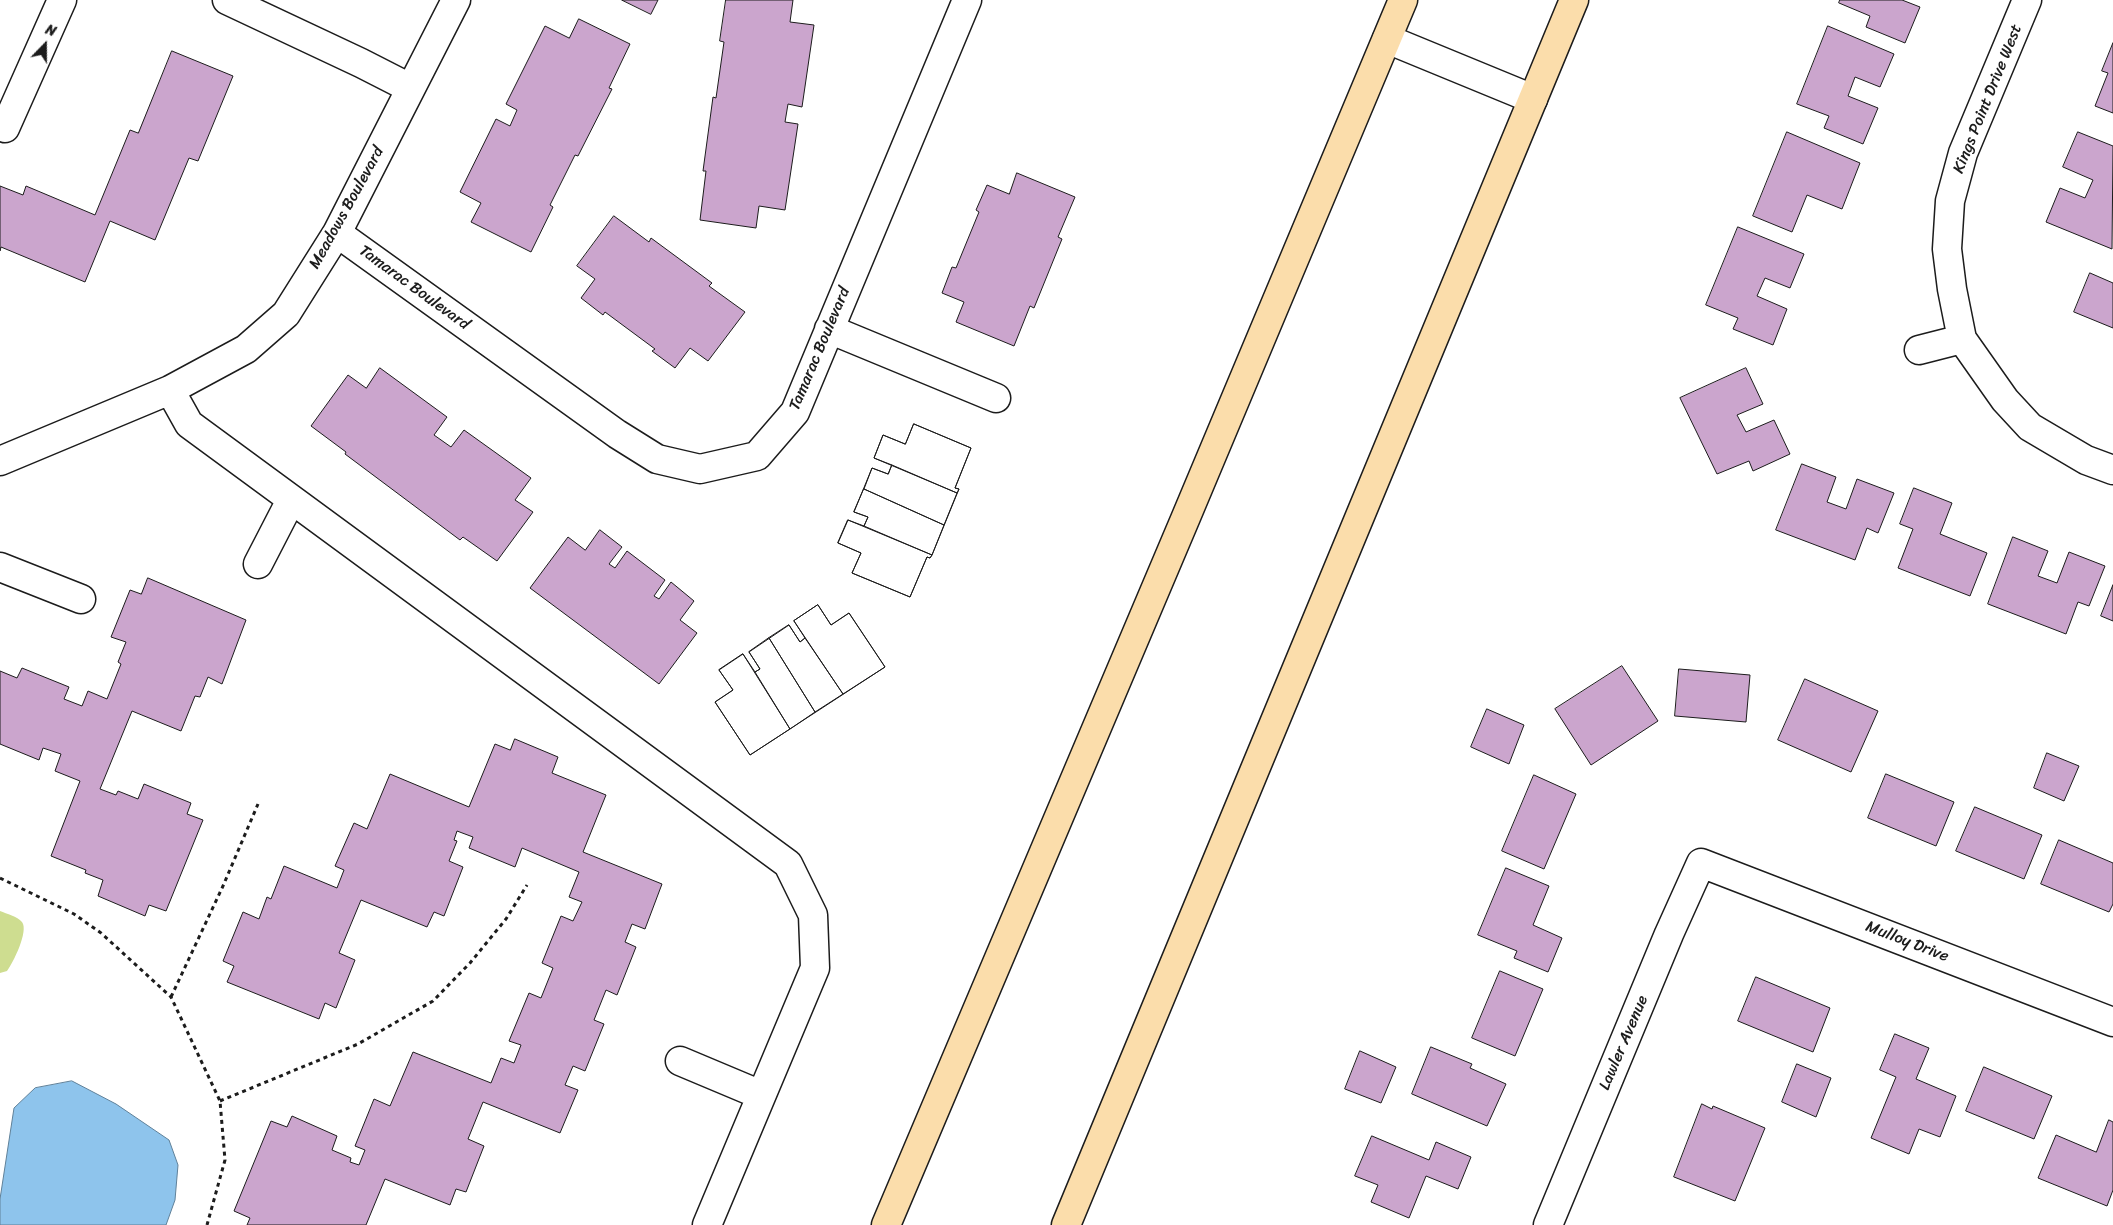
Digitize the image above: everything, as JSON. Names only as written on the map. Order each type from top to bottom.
[{"type":"highway","points":[[886,1225],[1403,0]]},
{"type":"highway","points":[[1066,1225],[1574,0]]},
{"type":"highway","points":[[1080,1225],[1121,1091]]},
{"type":"street","points":[[0,126],[5,128],[62,0]]},
{"type":"street","points":[[227,0],[410,88]]},
{"type":"street","name":"Meadows Boulevard","points":[[0,461],[170,390],[246,349],[286,314],[337,233],[456,0]]},
{"type":"street","name":"Tamarac Boulevard","points":[[337,233],[617,434],[657,459],[700,469],[757,456],[795,412],[967,0]]},
{"type":"street","name":"Kings Point Drive West","points":[[1962,339],[1952,289],[1947,249],[1950,201],[1963,153],[2027,0]]},
{"type":"street","points":[[1387,39],[1533,99]]},
{"type":"street","points":[[830,329],[996,398]]},
{"type":"street","points":[[1919,350],[1962,339],[2005,400],[2030,427],[2086,460],[2113,470]]},
{"type":"street","points":[[170,390],[189,424],[788,864],[813,915],[815,968],[707,1225]]},
{"type":"street","points":[[258,564],[291,500]]},
{"type":"street","points":[[0,567],[81,599]]},
{"type":"street","name":"Mulloy Drive","points":[[1701,863],[2113,1022]]},
{"type":"street","name":"Lawler Avenue","points":[[1548,1225],[1701,863]]},
{"type":"street","points":[[680,1061],[761,1095]]},
{"type":"path","points":[[171,997],[223,886],[258,804]]},
{"type":"path","points":[[0,878],[74,914],[102,933],[171,997],[220,1101],[225,1160],[207,1225]]},
{"type":"path","points":[[220,1101],[358,1044],[433,1001],[470,964],[506,919],[527,885]]},
{"type":"green space","points":[[0,911],[17,918],[24,926],[22,939],[13,961],[7,971],[0,973]]},
{"type":"water","points":[[72,1081],[116,1104],[169,1140],[178,1165],[175,1200],[166,1225],[0,1225],[0,1199],[14,1108],[35,1088]]},
{"type":"building","points":[[622,0],[658,0],[651,14]]},
{"type":"building","points":[[726,0],[793,0],[790,22],[814,25],[802,107],[788,104],[785,122],[798,124],[785,210],[759,206],[756,228],[700,220],[706,171],[703,171],[713,97],[716,98],[724,42],[720,41]]},
{"type":"building","points":[[1840,0],[1902,0],[1920,7],[1905,43],[1866,27],[1870,16],[1839,3]]},
{"type":"building","points":[[579,19],[630,44],[609,88],[612,89],[578,156],[575,155],[550,205],[553,207],[531,252],[471,222],[481,203],[460,192],[496,119],[510,126],[517,110],[506,104],[545,26],[569,38]]},
{"type":"building","points":[[1828,26],[1894,54],[1880,87],[1855,77],[1848,96],[1878,108],[1863,144],[1824,128],[1829,116],[1797,104]]},
{"type":"building","points":[[2113,43],[2113,113],[2095,106],[2108,73],[2102,71]]},
{"type":"building","points":[[172,51],[233,76],[198,161],[189,158],[155,240],[110,221],[85,282],[1,247],[0,251],[0,186],[23,195],[26,186],[95,215],[130,130],[138,133]]},
{"type":"building","points":[[1787,132],[1860,163],[1842,209],[1807,195],[1792,232],[1753,216]]},
{"type":"building","points":[[2078,132],[2113,146],[2112,249],[2046,222],[2060,188],[2085,198],[2093,180],[2063,167]]},
{"type":"building","points":[[1017,173],[1075,197],[1058,237],[1062,239],[1034,308],[1030,306],[1014,346],[956,322],[964,302],[942,293],[952,267],[956,268],[979,212],[976,210],[987,185],[1009,194]]},
{"type":"building","points":[[614,216],[649,242],[651,238],[712,283],[709,286],[745,312],[708,361],[690,348],[675,368],[652,351],[655,349],[605,312],[603,315],[581,298],[595,279],[577,266]]},
{"type":"building","points":[[1738,227],[1804,254],[1790,288],[1765,278],[1757,296],[1787,309],[1773,345],[1733,329],[1738,318],[1706,305]]},
{"type":"building","points":[[2090,273],[2113,283],[2113,328],[2074,312]]},
{"type":"building","points":[[380,368],[447,417],[434,435],[451,447],[464,430],[531,478],[515,500],[533,512],[497,561],[463,537],[460,540],[345,454],[346,452],[311,426],[348,375],[366,388]]},
{"type":"building","points":[[1746,368],[1763,404],[1737,415],[1746,432],[1774,420],[1790,454],[1753,471],[1749,461],[1717,474],[1680,398]]},
{"type":"building","points":[[914,424],[971,448],[955,488],[959,489],[932,555],[930,558],[927,557],[910,597],[852,573],[861,553],[838,543],[848,520],[864,526],[868,517],[854,512],[872,468],[888,474],[892,465],[874,458],[883,435],[905,444]]},
{"type":"building","points":[[914,424],[971,448],[955,488],[959,489],[957,493],[874,458],[883,435],[905,444]]},
{"type":"building","points":[[1802,464],[1836,477],[1827,502],[1846,509],[1857,479],[1894,493],[1878,533],[1867,528],[1855,560],[1776,530]]},
{"type":"building","points":[[892,465],[957,493],[944,525],[864,489],[872,468],[888,474]]},
{"type":"building","points":[[1914,488],[1952,503],[1940,534],[1987,553],[1970,596],[1898,568],[1913,529],[1900,524]]},
{"type":"building","points":[[864,489],[944,525],[932,555],[864,526],[868,517],[854,512]]},
{"type":"building","points":[[848,520],[932,555],[930,558],[927,557],[910,597],[852,573],[861,553],[838,543]]},
{"type":"building","points":[[600,530],[622,547],[609,564],[615,568],[627,551],[665,580],[654,596],[659,599],[671,582],[694,601],[680,620],[697,633],[659,684],[530,588],[568,537],[585,550]]},
{"type":"building","points":[[2013,537],[2048,551],[2038,576],[2057,583],[2069,552],[2105,566],[2089,606],[2078,602],[2066,634],[1988,604]]},
{"type":"building","points":[[148,578],[246,620],[222,684],[208,677],[200,697],[195,696],[181,731],[132,711],[100,789],[116,795],[118,791],[138,799],[144,784],[191,803],[187,814],[203,820],[166,911],[149,905],[145,916],[98,896],[103,880],[85,873],[86,870],[51,856],[80,781],[55,771],[61,754],[43,748],[39,760],[0,744],[0,671],[17,678],[22,668],[69,687],[64,699],[82,706],[88,691],[107,699],[121,664],[118,662],[126,642],[111,637],[130,590],[141,594]]},
{"type":"building","points":[[2113,585],[2113,621],[2101,616]]},
{"type":"building","points":[[818,605],[831,625],[849,613],[885,667],[750,755],[715,702],[733,690],[719,670],[743,654],[755,672],[760,669],[749,652],[789,625],[800,642],[805,638],[794,621]]},
{"type":"building","points":[[818,605],[831,625],[849,613],[885,667],[843,694],[794,621]]},
{"type":"building","points":[[789,625],[800,642],[805,638],[843,694],[815,712],[769,638]]},
{"type":"building","points":[[769,638],[815,712],[790,729],[755,672],[760,669],[749,652]]},
{"type":"building","points":[[743,654],[790,729],[750,755],[715,702],[733,690],[719,670]]},
{"type":"building","points":[[1622,666],[1658,721],[1591,765],[1555,709]]},
{"type":"building","points":[[1679,669],[1750,675],[1746,722],[1675,716]]},
{"type":"building","points":[[1805,679],[1878,711],[1851,772],[1778,740]]},
{"type":"building","points":[[1487,709],[1524,725],[1509,764],[1471,747]]},
{"type":"building","points":[[515,739],[558,757],[552,773],[606,795],[583,852],[662,884],[645,929],[632,924],[625,942],[636,947],[617,995],[606,990],[594,1020],[604,1024],[585,1071],[573,1066],[565,1085],[578,1090],[560,1133],[483,1102],[468,1139],[484,1146],[466,1192],[456,1189],[450,1205],[385,1179],[366,1225],[247,1225],[250,1218],[234,1211],[271,1121],[287,1127],[292,1116],[337,1136],[332,1150],[351,1158],[350,1162],[359,1165],[365,1150],[355,1146],[374,1099],[390,1106],[413,1052],[491,1083],[501,1058],[514,1063],[521,1045],[509,1041],[529,993],[541,998],[553,968],[542,963],[561,916],[573,921],[582,902],[569,897],[579,872],[522,848],[515,867],[469,848],[473,837],[457,831],[454,840],[457,841],[449,861],[463,867],[444,916],[434,912],[427,927],[361,900],[339,953],[355,960],[336,1008],[325,1003],[319,1019],[227,982],[234,966],[223,961],[243,912],[259,919],[267,897],[271,899],[284,866],[337,888],[344,870],[335,866],[354,823],[367,829],[390,774],[469,807],[495,744],[510,750]]},
{"type":"building","points":[[2047,753],[2079,766],[2064,801],[2034,788]]},
{"type":"building","points":[[1886,774],[1954,802],[1936,846],[1868,818]]},
{"type":"building","points":[[1534,775],[1576,794],[1544,869],[1502,851]]},
{"type":"building","points":[[1975,807],[2042,835],[2024,879],[1956,851]]},
{"type":"building","points":[[2059,840],[2113,863],[2113,904],[2109,912],[2041,884]]},
{"type":"building","points":[[1506,868],[1549,886],[1533,925],[1562,938],[1548,972],[1514,958],[1517,951],[1478,935]]},
{"type":"building","points":[[1500,971],[1543,989],[1515,1056],[1472,1038]]},
{"type":"building","points":[[1756,977],[1830,1008],[1813,1052],[1738,1021]]},
{"type":"building","points":[[1895,1034],[1929,1048],[1916,1079],[1956,1096],[1940,1137],[1919,1129],[1909,1154],[1871,1138],[1896,1077],[1880,1070]]},
{"type":"building","points":[[1431,1047],[1472,1064],[1470,1068],[1506,1084],[1487,1126],[1412,1094]]},
{"type":"building","points":[[1360,1051],[1396,1067],[1381,1103],[1345,1089]]},
{"type":"building","points":[[1797,1064],[1831,1078],[1816,1117],[1782,1102]]},
{"type":"building","points":[[1984,1067],[2052,1096],[2034,1139],[1966,1111]]},
{"type":"building","points":[[1702,1104],[1712,1109],[1713,1106],[1765,1128],[1735,1201],[1674,1177]]},
{"type":"building","points":[[2109,1120],[2113,1122],[2113,1190],[2107,1206],[2038,1178],[2056,1135],[2096,1152]]},
{"type":"building","points":[[1372,1136],[1429,1160],[1436,1142],[1471,1157],[1458,1189],[1426,1176],[1409,1218],[1371,1202],[1378,1185],[1355,1176]]}]
